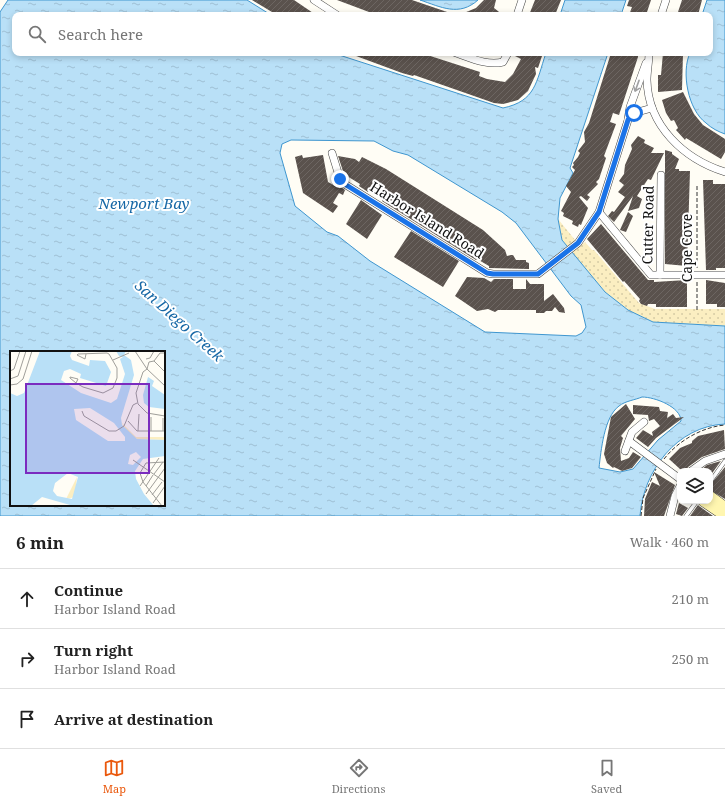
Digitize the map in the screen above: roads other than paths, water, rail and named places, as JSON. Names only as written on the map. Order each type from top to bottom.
[{"type":"street","points":[[314,0],[332,12]]},
{"type":"street","points":[[518,12],[522,0]]},
{"type":"street","points":[[662,12],[666,0]]},
{"type":"street","points":[[465,56],[486,63],[495,64],[502,62],[506,56]]},
{"type":"street","name":"Harbor Island Road","points":[[332,153],[340,179],[343,183],[487,273],[532,275],[544,271],[578,243],[599,212],[628,120],[630,107],[648,56]]},
{"type":"street","points":[[649,56],[647,81],[652,108],[656,117],[670,137],[688,155],[725,172]]},
{"type":"street","points":[[628,120],[634,113],[652,108]]},
{"type":"street","name":"Cutter Road","points":[[660,275],[661,175]]},
{"type":"street","points":[[599,212],[651,275],[725,275]]},
{"type":"street","points":[[626,450],[632,432],[644,422]]},
{"type":"street","points":[[629,441],[647,456],[677,477]]},
{"type":"street","points":[[695,468],[705,461],[725,454]]},
{"type":"street","points":[[670,516],[677,492]]},
{"type":"street","points":[[713,498],[725,507]]},
{"type":"street","points":[[708,504],[725,515]]},
{"type":"lane","points":[[713,478],[725,461]]},
{"type":"lane","points":[[686,516],[695,504]]},
{"type":"water","name":"Newport Bay","points":[[8,0],[247,0],[266,12],[12,12],[12,56],[342,56],[503,108],[522,101],[533,89],[545,56],[607,56],[570,168],[573,173],[560,198],[558,219],[562,240],[605,292],[628,310],[653,322],[725,326],[725,424],[708,427],[692,433],[678,442],[666,454],[648,483],[640,516],[0,516],[0,12]],"holes":[[[291,140],[374,141],[393,151],[408,155],[502,212],[516,223],[571,296],[581,305],[586,327],[582,333],[576,336],[485,332],[370,261],[338,236],[327,232],[295,206],[280,153],[282,144]],[[642,397],[654,399],[672,407],[677,411],[681,421],[658,440],[633,469],[620,472],[599,468],[604,435],[614,411],[621,404]]]},
{"type":"water","points":[[420,0],[478,0],[464,8],[450,9]]},
{"type":"water","points":[[565,0],[626,0],[622,12],[561,12]]},
{"type":"water","points":[[707,0],[725,0],[725,134],[710,127],[700,117],[691,100],[686,80],[687,61],[689,56],[713,56],[713,12],[703,12]]},
{"type":"water label","name":"San Diego Creek","points":[[179,321]]}]
